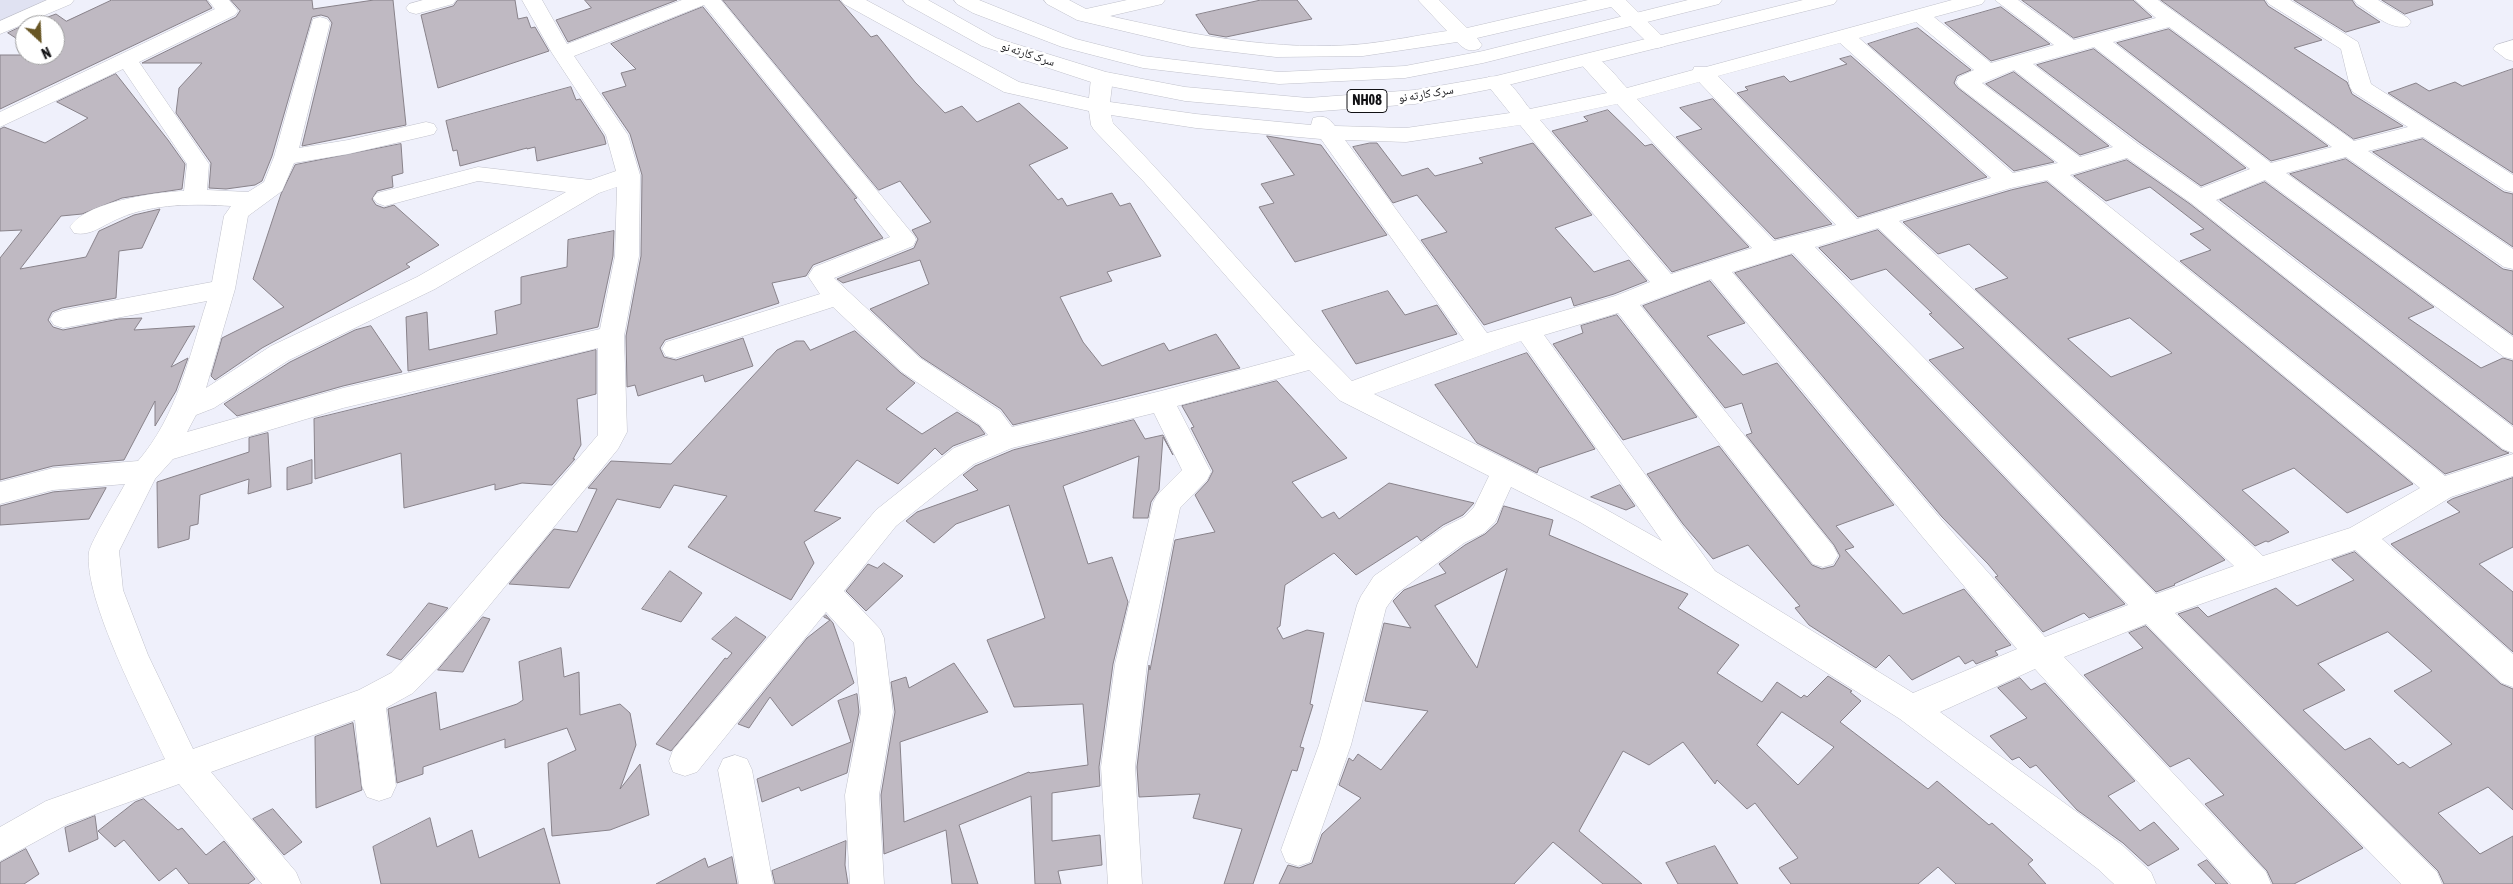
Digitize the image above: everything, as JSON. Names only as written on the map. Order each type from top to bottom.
[{"type":"main road","points":[[0,28],[64,0]]},
{"type":"main road","points":[[0,120],[228,11],[218,0]]},
{"type":"main road","points":[[416,8],[446,0]]},
{"type":"main road","points":[[0,845],[58,812],[369,701],[402,683],[432,652],[608,442],[613,432],[611,336],[626,256],[629,175],[617,135],[562,53],[532,0]]},
{"type":"main road","points":[[562,53],[700,0]]},
{"type":"main road","points":[[710,0],[903,236],[904,240],[900,242],[820,276],[837,297],[911,365],[990,418],[1006,438]]},
{"type":"main road","points":[[851,0],[1012,87],[1099,107],[1196,121],[1328,133],[1406,135],[1525,116],[1622,96],[1702,72],[1975,0]]},
{"type":"main road","name":"سرک کارته نو","points":[[913,0],[989,42],[1102,78],[1185,94],[1308,105],[1415,97],[1496,82],[1827,0]]},
{"type":"main road","name":"سرک کارته نو","points":[[964,0],[980,9],[1069,43],[1143,62],[1279,78],[1340,77],[1405,72],[1483,57],[1712,0]]},
{"type":"main road","points":[[1054,0],[1084,16],[1191,41],[1276,51],[1363,50],[1463,35],[1615,0],[1658,42]]},
{"type":"main road","points":[[1084,16],[1155,0]]},
{"type":"main road","points":[[1428,0],[1483,57]]},
{"type":"main road","points":[[2005,0],[2071,48]]},
{"type":"main road","points":[[2145,0],[2351,150],[2513,261]]},
{"type":"main road","points":[[2276,0],[2351,46],[2361,87],[2513,186]]},
{"type":"main road","points":[[2364,0],[2402,22]]},
{"type":"main road","points":[[1919,15],[1988,71]]},
{"type":"main road","points":[[2077,166],[1967,82],[1988,71],[2017,62],[2172,20]]},
{"type":"main road","points":[[284,884],[185,766],[133,655],[108,590],[104,551],[186,408],[222,289],[236,216],[251,200],[274,186],[286,157],[320,22]]},
{"type":"main road","points":[[1844,36],[2008,181]]},
{"type":"main road","points":[[2099,41],[2268,171],[2513,350]]},
{"type":"main road","points":[[2513,46],[2504,49],[2513,55]]},
{"type":"main road","points":[[128,60],[198,164],[195,197]]},
{"type":"main road","points":[[1588,60],[1769,251]]},
{"type":"main road","points":[[2017,62],[2130,149],[2199,198],[2513,442]]},
{"type":"main road","points":[[1702,72],[1853,229]]},
{"type":"main road","points":[[1102,78],[1099,107],[1102,125],[1152,177],[1314,359],[1348,393],[1504,473],[1588,513],[1706,580],[1911,709],[2110,857],[2139,884]]},
{"type":"main road","points":[[1496,82],[1666,285]]},
{"type":"main road","points":[[1308,105],[1481,344]]},
{"type":"main road","points":[[286,157],[348,147],[426,129]]},
{"type":"main road","points":[[2199,198],[2268,171],[2427,129]]},
{"type":"main road","points":[[1348,393],[1481,344],[1624,302],[1666,285],[1717,270],[1769,251],[1853,229],[1882,218],[2008,181],[2077,166],[2130,149]]},
{"type":"main road","points":[[2052,172],[2441,488]]},
{"type":"main road","points":[[385,198],[478,174],[591,188]]},
{"type":"main road","points":[[186,408],[205,401],[280,353],[426,283],[591,188],[629,175]]},
{"type":"main road","points":[[82,227],[118,209],[195,197],[212,196],[251,200]]},
{"type":"main road","points":[[1882,218],[2258,570]]},
{"type":"main road","points":[[1797,243],[2151,609],[2425,884]]},
{"type":"main road","points":[[1717,270],[1931,527],[2040,652],[2254,884]]},
{"type":"main road","points":[[63,320],[222,289]]},
{"type":"main road","points":[[675,349],[837,297]]},
{"type":"main road","points":[[1624,302],[1823,554]]},
{"type":"main road","points":[[1527,330],[1706,580]]},
{"type":"main road","points":[[0,493],[24,483],[43,479],[154,461],[343,398],[611,336]]},
{"type":"main road","points":[[685,761],[886,518],[964,456],[1006,438],[1161,401],[1314,359]]},
{"type":"main road","points":[[1125,884],[1118,766],[1131,664],[1167,503],[1197,472],[1161,401]]},
{"type":"main road","points":[[1911,709],[2040,652],[2151,609],[2258,570],[2360,537],[2441,488],[2513,465]]},
{"type":"main road","points":[[1298,850],[1335,745],[1372,605],[1385,585],[1474,524],[1484,514],[1504,473]]},
{"type":"main road","points":[[2360,537],[2513,673]]},
{"type":"main road","points":[[826,592],[869,638],[877,712],[862,795],[867,884]]},
{"type":"main road","points":[[369,701],[379,786]]},
{"type":"main road","points":[[735,770],[756,884]]},
{"type":"shaded area","points":[[0,0],[56,0],[22,15],[15,15],[15,18],[0,25]]},
{"type":"building","points":[[112,0],[206,0],[212,8],[0,109],[0,55],[15,55],[15,65],[65,65],[66,21]]},
{"type":"building","points":[[231,0],[312,0],[313,9],[374,0],[393,0],[406,125],[302,146],[332,23],[328,17],[321,15],[312,17],[272,156],[262,181],[255,185],[226,189],[209,188],[211,163],[176,113],[179,88],[202,63],[142,63],[236,17],[240,11]]},
{"type":"building","points":[[458,0],[515,0],[518,19],[527,17],[531,28],[535,27],[549,51],[438,88],[421,15],[453,6]]},
{"type":"building","points":[[585,0],[677,0],[568,42],[556,20],[591,8]]},
{"type":"building","points":[[723,0],[839,0],[871,37],[877,35],[915,82],[945,113],[962,106],[977,122],[1019,103],[1068,148],[1029,165],[1058,200],[1062,198],[1067,206],[1112,193],[1120,206],[1130,203],[1161,256],[1107,272],[1112,281],[1060,297],[1083,342],[1102,366],[1164,343],[1169,351],[1216,334],[1240,368],[1013,425],[1001,409],[921,357],[870,309],[929,284],[920,260],[843,283],[837,279],[914,248],[918,239],[912,230],[931,222],[900,181],[879,190]]},
{"type":"building","points":[[1261,0],[1297,0],[1312,19],[1226,37],[1209,34],[1196,15]]},
{"type":"building","points":[[2022,0],[2133,0],[2152,17],[2074,38]]},
{"type":"building","points":[[2161,0],[2264,0],[2268,6],[2322,40],[2294,48],[2347,82],[2352,94],[2403,126],[2354,139]]},
{"type":"building","points":[[2294,0],[2352,0],[2356,6],[2380,22],[2346,32]]},
{"type":"building","points":[[2382,0],[2432,0],[2433,5],[2405,14]]},
{"type":"building","points":[[703,7],[857,198],[854,199],[883,238],[813,265],[806,276],[772,283],[779,303],[665,340],[660,348],[664,357],[676,360],[743,338],[753,366],[705,382],[703,375],[638,396],[635,385],[627,387],[626,336],[641,256],[642,175],[630,134],[602,93],[626,86],[621,73],[636,69],[611,44]]},
{"type":"building","points":[[2001,7],[2050,44],[1991,61],[1945,23]]},
{"type":"building","points":[[1918,28],[1971,70],[1957,76],[1954,83],[1958,88],[2054,162],[2014,171],[1868,44]]},
{"type":"building","points":[[2169,29],[2328,146],[2271,161],[2117,43]]},
{"type":"building","points":[[15,30],[15,38],[8,33]]},
{"type":"building","points":[[2094,49],[2246,168],[2201,186],[2037,65]]},
{"type":"building","points":[[1851,56],[1987,177],[1858,217],[1737,93],[1748,90],[1745,87],[1784,76],[1790,82],[1847,64],[1840,59]]},
{"type":"building","points":[[2513,69],[2513,173],[2388,93],[2416,83],[2429,91],[2455,82],[2462,86]]},
{"type":"building","points":[[2014,72],[2109,146],[2080,155],[1986,84]]},
{"type":"building","points":[[116,74],[185,164],[182,189],[122,198],[82,214],[61,216],[20,269],[86,257],[99,231],[134,215],[160,209],[142,248],[119,251],[116,298],[62,308],[52,312],[48,320],[53,327],[63,330],[119,319],[142,318],[134,330],[195,326],[171,367],[188,358],[176,391],[155,426],[155,401],[124,460],[53,466],[0,480],[0,258],[22,230],[0,231],[0,129],[4,127],[45,143],[88,118],[57,102]]},
{"type":"building","points":[[571,87],[576,100],[580,99],[604,136],[606,144],[537,161],[535,147],[527,148],[460,166],[457,150],[453,151],[446,121]]},
{"type":"building","points":[[1713,99],[1832,224],[1775,239],[1676,137],[1702,129],[1680,108]]},
{"type":"building","points":[[1608,110],[1645,146],[1652,144],[1749,247],[1672,272],[1552,131],[1588,121],[1584,117]]},
{"type":"building","points":[[1267,136],[1321,145],[1387,235],[1295,262],[1259,207],[1274,203],[1261,184],[1294,175]]},
{"type":"building","points":[[2423,139],[2504,192],[2513,194],[2513,247],[2373,152]]},
{"type":"building","points":[[1377,143],[1402,176],[1428,168],[1435,176],[1483,163],[1479,158],[1533,143],[1592,215],[1555,228],[1594,272],[1629,260],[1647,281],[1614,294],[1574,306],[1571,297],[1484,325],[1421,240],[1447,232],[1417,195],[1393,203],[1353,147]]},
{"type":"building","points":[[401,144],[403,173],[392,176],[393,187],[377,191],[372,199],[376,205],[384,208],[394,205],[439,245],[406,264],[410,267],[262,348],[215,380],[211,376],[222,338],[284,307],[253,279],[281,194],[295,165]]},
{"type":"building","points":[[2346,159],[2503,269],[2513,271],[2513,335],[2290,174]]},
{"type":"building","points":[[2127,160],[2190,204],[2502,450],[2509,453],[2445,474],[2180,261],[2211,250],[2190,234],[2204,229],[2150,187],[2106,201],[2074,176]]},
{"type":"building","points":[[2047,182],[2413,484],[2347,513],[2294,468],[2242,490],[2289,532],[2255,546],[1975,289],[2008,278],[1969,244],[1938,254],[1903,222],[2011,190]],"holes":[[[2130,318],[2172,353],[2111,377],[2068,339]]]},
{"type":"building","points":[[2265,182],[2434,307],[2408,318],[2481,368],[2503,358],[2513,361],[2513,425],[2220,200]]},
{"type":"building","points":[[1878,230],[2225,560],[2175,585],[2156,592],[1929,360],[1964,348],[1929,314],[1932,313],[1886,269],[1851,280],[1819,248]]},
{"type":"building","points":[[614,231],[613,256],[598,327],[408,371],[406,317],[427,312],[429,350],[497,334],[495,311],[521,304],[521,277],[567,267],[568,240]]},
{"type":"building","points":[[1792,255],[2125,604],[2089,618],[2084,613],[2043,632],[1995,577],[1998,576],[1988,564],[1942,517],[1735,273]]},
{"type":"building","points":[[1710,281],[1745,323],[1707,336],[1743,375],[1777,363],[1894,505],[1836,526],[1854,547],[1845,550],[1903,614],[1964,589],[2011,645],[1995,651],[1998,655],[1976,664],[1973,660],[1965,664],[1959,656],[1912,680],[1889,655],[1876,668],[1809,625],[1795,608],[1800,606],[1748,545],[1713,559],[1683,524],[1647,474],[1719,446],[1812,565],[1822,569],[1834,566],[1840,556],[1834,545],[1746,435],[1752,433],[1742,403],[1725,408],[1643,306]]},
{"type":"building","points":[[1388,291],[1405,315],[1437,305],[1457,334],[1356,364],[1322,311]]},
{"type":"building","points":[[1617,315],[1697,417],[1623,440],[1553,344],[1583,333],[1581,326]]},
{"type":"building","points":[[371,326],[402,372],[343,386],[237,416],[224,404],[290,362],[355,330]]},
{"type":"building","points":[[855,331],[901,373],[915,383],[886,409],[922,434],[957,412],[979,426],[985,434],[953,446],[942,455],[935,448],[898,484],[857,460],[814,511],[841,518],[804,542],[814,563],[791,600],[688,547],[727,496],[674,485],[660,508],[617,499],[569,588],[509,584],[554,529],[577,532],[597,489],[588,488],[611,461],[671,464],[777,350],[796,341],[804,341],[810,350]]},
{"type":"building","points":[[596,350],[596,394],[577,399],[581,445],[573,459],[575,459],[552,485],[522,483],[495,490],[495,484],[404,508],[401,453],[315,479],[314,419]]},
{"type":"building","points":[[1527,353],[1595,449],[1539,468],[1537,473],[1477,443],[1435,385]]},
{"type":"building","points":[[1277,381],[1347,458],[1292,482],[1322,518],[1334,512],[1339,519],[1389,483],[1474,503],[1463,515],[1443,525],[1421,541],[1417,536],[1356,575],[1334,553],[1285,585],[1280,626],[1277,628],[1283,639],[1307,630],[1324,633],[1310,704],[1313,705],[1300,747],[1304,748],[1297,771],[1292,770],[1253,884],[1224,884],[1242,829],[1193,818],[1200,794],[1139,797],[1137,767],[1149,665],[1150,670],[1175,540],[1215,532],[1195,495],[1208,481],[1213,471],[1191,428],[1194,427],[1182,406]]},
{"type":"building","points":[[1134,420],[1145,439],[1163,435],[1173,455],[1163,437],[1159,490],[1151,502],[1148,518],[1133,518],[1139,456],[1063,486],[1088,564],[1112,557],[1128,602],[1113,664],[1099,767],[1100,786],[1052,793],[1052,841],[1100,835],[1102,865],[1058,871],[1061,884],[1035,884],[1031,796],[959,825],[978,884],[952,884],[946,830],[884,854],[881,795],[895,712],[891,682],[906,677],[909,688],[954,663],[988,712],[900,742],[904,822],[1029,772],[1088,765],[1083,704],[1014,707],[987,640],[1045,618],[1009,505],[956,524],[934,543],[906,521],[917,512],[978,490],[963,475],[975,466],[1013,450]]},
{"type":"building","points":[[268,433],[271,487],[248,494],[249,479],[200,495],[198,524],[190,526],[189,539],[158,548],[157,482],[249,452],[249,438]]},
{"type":"building","points":[[312,460],[312,483],[287,490],[287,468]]},
{"type":"building","points":[[2513,478],[2513,547],[2479,564],[2513,592],[2513,652],[2391,544],[2460,512],[2447,502],[2452,499]]},
{"type":"building","points":[[1620,485],[1635,506],[1626,510],[1591,497]]},
{"type":"building","points":[[106,488],[89,519],[0,525],[0,506],[53,492]]},
{"type":"building","points":[[1504,506],[1553,520],[1549,535],[1688,594],[1678,608],[1739,645],[1717,673],[1762,702],[1777,682],[1801,698],[1804,695],[1807,697],[1828,676],[1852,691],[1850,692],[1861,701],[1840,722],[1928,789],[1937,781],[1989,825],[1992,823],[2033,860],[2028,864],[2046,884],[1956,884],[1938,867],[1918,884],[1791,884],[1779,868],[1798,858],[1755,803],[1747,809],[1717,780],[1715,784],[1683,742],[1649,765],[1623,751],[1579,831],[1642,884],[1603,884],[1553,842],[1514,884],[1279,884],[1288,865],[1299,868],[1312,863],[1322,834],[1361,798],[1339,785],[1349,758],[1353,761],[1358,754],[1381,770],[1428,711],[1365,701],[1384,623],[1411,628],[1393,601],[1404,590],[1446,573],[1439,564],[1465,545],[1485,534],[1497,523]],"holes":[[[1507,569],[1477,668],[1435,606]],[[1782,712],[1834,747],[1798,785],[1757,745]]]},
{"type":"building","points":[[2355,552],[2501,684],[2513,689],[2513,810],[2488,787],[2438,813],[2480,854],[2513,836],[2513,884],[2444,884],[2438,871],[2178,614],[2198,607],[2208,617],[2276,588],[2297,606],[2354,580],[2332,560]],"holes":[[[2388,632],[2432,671],[2394,691],[2452,744],[2410,768],[2403,762],[2398,765],[2370,738],[2345,750],[2303,710],[2345,690],[2318,664]]]},
{"type":"building","points":[[884,563],[903,576],[866,611],[846,591],[868,564],[877,568]]},
{"type":"building","points":[[670,571],[702,593],[681,622],[642,609]]},
{"type":"building","points":[[429,603],[448,608],[401,660],[387,655]]},
{"type":"building","points":[[826,615],[833,623],[854,683],[792,726],[770,697],[749,728],[738,724],[807,638],[830,620],[824,617]]},
{"type":"building","points":[[483,617],[490,619],[463,672],[438,670]]},
{"type":"building","points":[[736,617],[766,637],[671,751],[656,744],[725,658],[727,659],[732,653],[712,639]]},
{"type":"building","points":[[2146,626],[2363,848],[2294,884],[2273,884],[2267,871],[2205,804],[2224,795],[2189,758],[2170,767],[2084,675],[2143,648],[2129,633]]},
{"type":"building","points":[[561,648],[564,677],[579,672],[580,715],[620,704],[630,713],[636,745],[620,789],[640,764],[649,815],[610,830],[552,836],[548,763],[576,750],[567,728],[505,748],[505,739],[423,767],[423,774],[397,783],[388,709],[436,692],[440,730],[517,704],[523,700],[519,662]]},
{"type":"building","points":[[2020,678],[2031,690],[2045,683],[2135,781],[2108,796],[2140,831],[2154,822],[2179,849],[2148,866],[2123,843],[2077,810],[2036,765],[2030,768],[2019,757],[2012,760],[1990,736],[2027,718],[1998,688]]},
{"type":"building","points":[[857,694],[859,712],[847,773],[801,791],[799,787],[762,802],[757,779],[851,742],[838,701]]},
{"type":"building","points":[[353,723],[362,790],[316,808],[315,737]]},
{"type":"building","points":[[144,799],[178,830],[182,828],[206,855],[224,841],[255,879],[248,884],[189,884],[176,868],[159,881],[124,840],[115,847],[98,831],[135,802]]},
{"type":"building","points":[[273,809],[302,842],[284,855],[253,819]]},
{"type":"building","points":[[95,816],[98,839],[69,852],[65,828]]},
{"type":"building","points":[[430,818],[437,847],[472,830],[479,858],[544,828],[560,884],[381,884],[373,847]]},
{"type":"building","points":[[846,841],[845,865],[848,884],[775,884],[772,871]]},
{"type":"building","points":[[1715,846],[1738,884],[1678,884],[1666,863]]},
{"type":"building","points":[[26,849],[39,874],[24,884],[0,884],[0,863]]},
{"type":"building","points":[[732,857],[737,884],[656,884],[705,858],[708,867]]},
{"type":"building","points":[[2207,860],[2228,884],[2216,884],[2198,865]]}]
